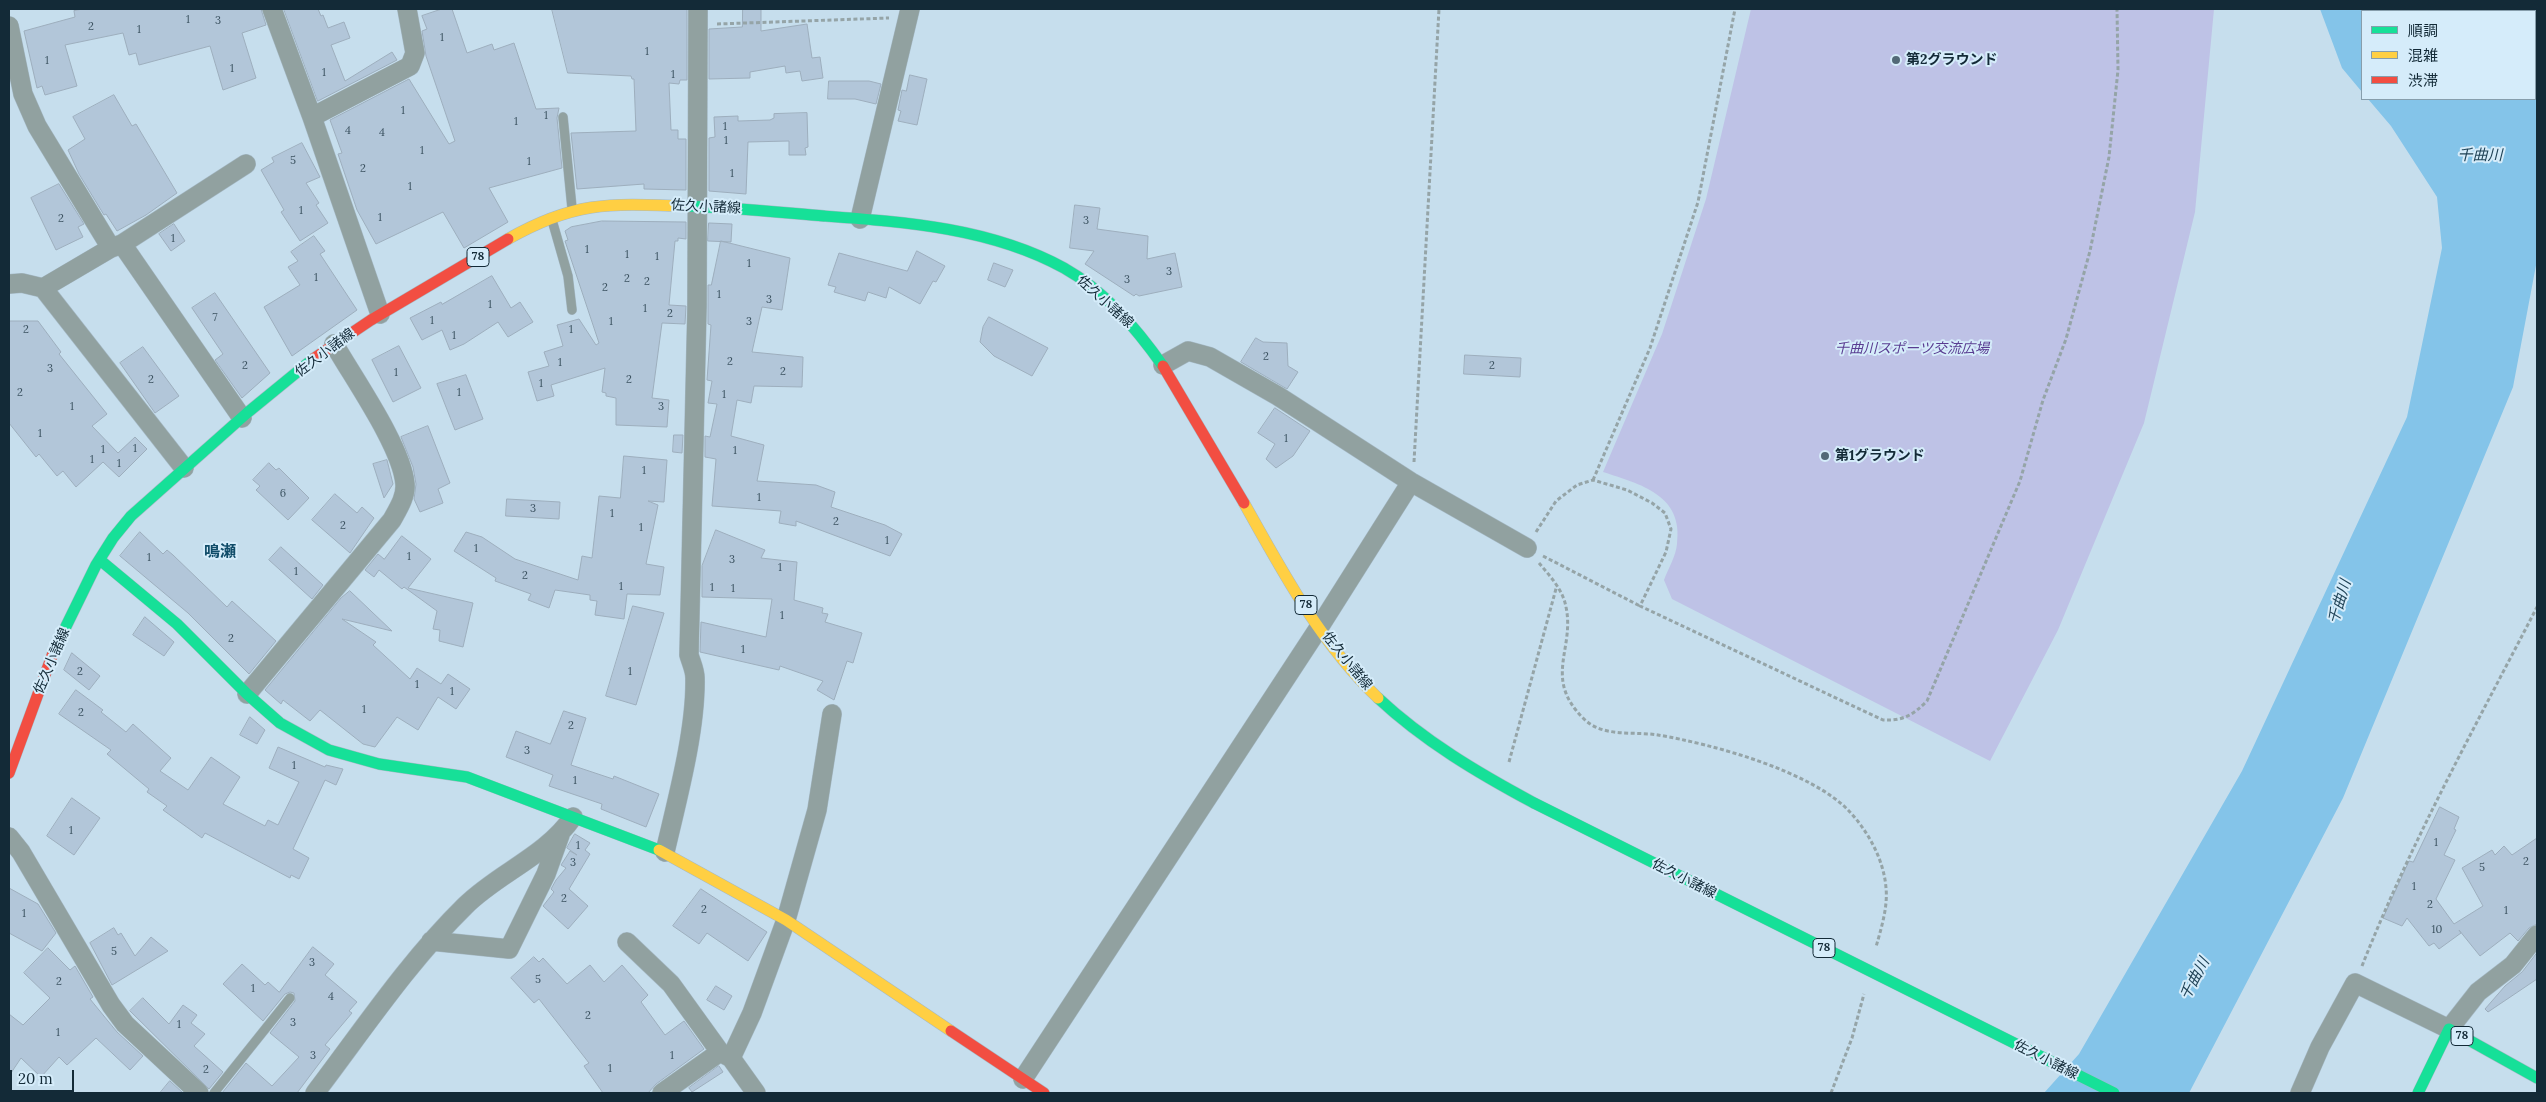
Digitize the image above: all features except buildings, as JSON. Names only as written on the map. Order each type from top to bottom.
[{"type":"main road","name":"佐久小諸線","points":[[9,773],[44,674],[100,560],[124,525],[184,468],[242,418],[334,344],[380,314],[522,231],[572,211],[603,205],[698,205],[860,219],[970,234],[997,240],[1056,263],[1075,275],[1113,305],[1131,323],[1163,365],[1320,626],[1351,668],[1388,707],[1441,748],[1503,787],[1534,803],[2114,1093]]},
{"type":"main road","points":[[100,560],[177,624],[247,694],[280,723],[329,750],[379,764],[467,777],[665,852],[786,920],[1044,1093]]},
{"type":"main road","name":"78","points":[[2418,1093],[2449,1029],[2537,1078]]},
{"type":"street","points":[[272,9],[312,117],[380,314]]},
{"type":"street","points":[[312,117],[410,66],[415,53],[407,9]]},
{"type":"street","points":[[860,219],[910,13]]},
{"type":"street","points":[[665,852],[692,717],[695,676],[689,655],[698,205],[698,17]]},
{"type":"street","points":[[9,26],[23,94],[37,126],[116,246],[242,418]]},
{"type":"street","points":[[43,288],[116,246],[246,164]]},
{"type":"street","points":[[9,284],[22,283],[43,288],[184,468]]},
{"type":"street","points":[[247,694],[392,520],[402,502],[405,486],[401,463],[334,344]]},
{"type":"street","points":[[1163,365],[1188,351],[1210,357],[1278,396],[1411,482],[1527,548]]},
{"type":"street","points":[[1023,1080],[1320,626],[1411,482]]},
{"type":"street","points":[[662,1093],[726,1055],[752,1012],[786,920],[817,810],[832,714]]},
{"type":"street","points":[[314,1093],[431,941],[467,904],[560,835],[573,818]]},
{"type":"street","points":[[431,941],[509,949],[546,874],[560,835]]},
{"type":"street","points":[[9,837],[21,852],[120,1017],[199,1093]]},
{"type":"street","points":[[2300,1093],[2320,1047],[2355,983],[2449,1029],[2478,992],[2513,965],[2537,935]]},
{"type":"street","points":[[627,942],[671,984],[756,1093]]},
{"type":"lane","points":[[563,117],[572,211]]},
{"type":"lane","points":[[551,218],[568,276],[572,310]]},
{"type":"lane","points":[[214,1093],[290,998]]},
{"type":"path","points":[[1411,482],[1416,448],[1439,9]]},
{"type":"path","points":[[1594,480],[1650,348],[1698,202],[1735,9]]},
{"type":"path","points":[[1527,548],[1640,606],[1884,720],[1899,720],[1915,714],[1927,701],[2020,481],[2043,400],[2066,339],[2087,260],[2110,157],[2118,70],[2117,9]]},
{"type":"path","points":[[698,17],[910,13]]},
{"type":"path","points":[[1527,548],[1556,501],[1577,485],[1594,480],[1626,490],[1652,503],[1665,513],[1671,529],[1666,552],[1640,606]]},
{"type":"path","points":[[1527,548],[1557,585],[1566,608],[1562,668],[1564,689],[1583,719],[1597,728],[1615,732],[1656,734],[1704,744],[1722,750],[1791,775],[1823,792],[1849,810],[1867,835],[1880,861],[1886,889],[1882,924],[1875,952]]},
{"type":"path","points":[[1503,787],[1557,585]]},
{"type":"path","points":[[2355,983],[2384,908],[2537,608]]},
{"type":"path","points":[[1831,1093],[1852,1038],[1865,990]]},
{"type":"green space","name":"千曲川スポーツ交流広場","points":[[1751,9],[2214,9],[2195,212],[2144,423],[2058,630],[1990,761],[1672,599],[1664,580],[1674,558],[1677,544],[1677,527],[1674,514],[1666,503],[1645,487],[1603,472],[1662,334],[1706,199]]},
{"type":"water","name":"千曲川","points":[[2320,9],[2537,9],[2537,260],[2513,387],[2343,798],[2189,1093],[2044,1093],[2079,1054],[2242,771],[2407,417],[2442,248],[2437,197],[2391,126],[2369,100],[2536,100],[2536,10],[2361,10],[2361,91],[2342,68]]},
{"type":"traffic: fast","points":[[680,206],[716,207],[886,221],[947,229],[1007,244],[1036,255],[1079,277],[1119,311],[1163,366]]},
{"type":"traffic: fast","points":[[53,653],[96,565],[113,538],[131,516],[247,413],[313,359]]},
{"type":"traffic: fast","points":[[100,560],[177,624],[247,694],[280,723],[329,750],[379,764],[467,777],[659,850]]},
{"type":"traffic: fast","points":[[1378,698],[1414,728],[1452,755],[1534,803]]},
{"type":"traffic: fast","points":[[1534,803],[2114,1093]]},
{"type":"traffic: fast","points":[[2418,1093],[2449,1029],[2537,1078]]},
{"type":"traffic: slow","points":[[508,239],[552,218],[591,208],[611,205],[680,206]]},
{"type":"traffic: slow","points":[[1244,503],[1304,606],[1338,654],[1378,698]]},
{"type":"traffic: slow","points":[[659,850],[786,920],[951,1031]]},
{"type":"traffic: jam","points":[[313,359],[371,320],[508,239]]},
{"type":"traffic: jam","points":[[1163,366],[1244,503]]},
{"type":"traffic: jam","points":[[9,773],[53,653]]},
{"type":"traffic: jam","points":[[951,1031],[1044,1093]]},
{"type":"place","name":"第2グラウンド","points":[[1896,60]]},
{"type":"place","name":"第1グラウンド","points":[[1825,456]]},
{"type":"district","name":"鳴瀬","points":[[220,552]]}]
